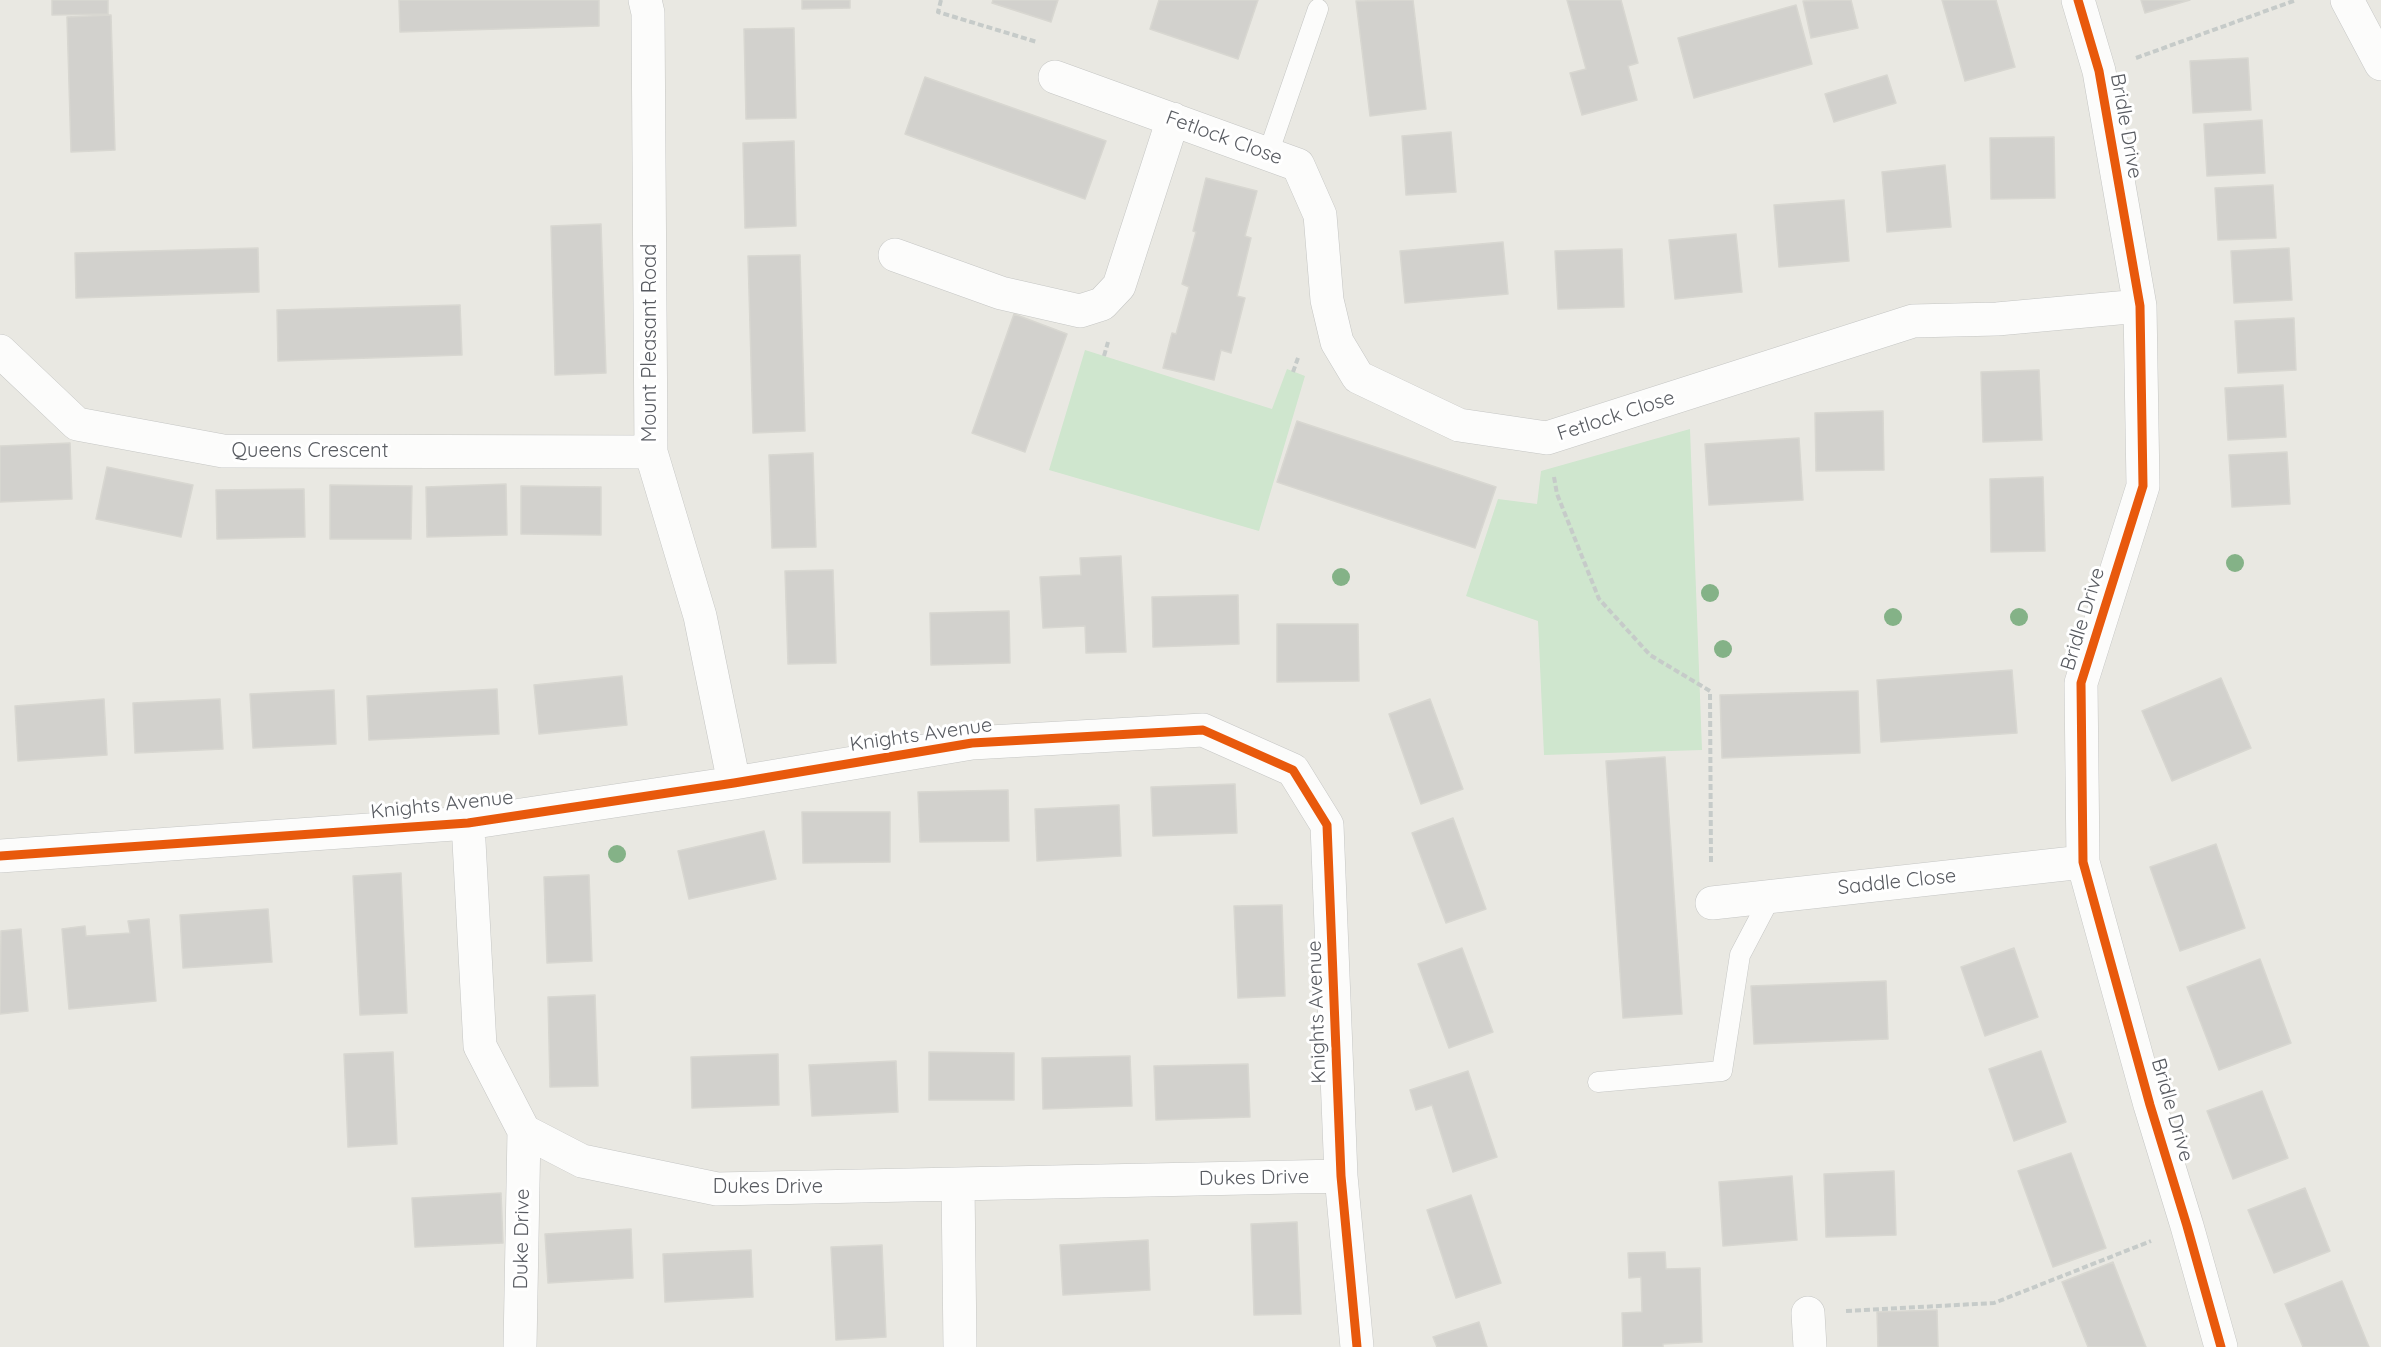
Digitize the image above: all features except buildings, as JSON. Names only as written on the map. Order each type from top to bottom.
[{"type":"street","name":"Mount Pleasant Road","points":[[645,0],[648,13],[651,452],[700,616],[734,783]]},
{"type":"street","name":"Bridle Drive","points":[[2078,0],[2099,71],[2140,306],[2143,486],[2081,683],[2083,862],[2150,1105],[2221,1347]]},
{"type":"street","points":[[2347,0],[2381,64]]},
{"type":"street","name":"Fetlock Close","points":[[1055,77],[1298,165],[1320,215],[1328,300],[1337,342],[1358,377],[1459,425],[1547,438],[1913,321],[1997,319],[2140,306]]},
{"type":"street","points":[[895,255],[1001,293],[1080,311],[1102,304],[1119,286],[1173,119]]},
{"type":"street","name":"Queens Crescent","points":[[0,351],[77,424],[224,451],[651,452]]},
{"type":"street","name":"Knights Avenue","points":[[0,856],[468,823],[734,783],[972,743],[1203,730],[1293,770],[1327,825],[1341,1176],[1357,1347]]},
{"type":"street","points":[[468,823],[480,1046],[524,1131]]},
{"type":"street","name":"Saddle Close","points":[[1712,903],[2083,862]]},
{"type":"street","name":"Dukes Drive","points":[[524,1131],[582,1161],[717,1189],[1341,1176]]},
{"type":"street","name":"Duke Drive","points":[[520,1347],[524,1131]]},
{"type":"street","points":[[958,1184],[960,1347]]},
{"type":"street","points":[[1808,1313],[1810,1347]]},
{"type":"lane","points":[[1268,154],[1318,9]]},
{"type":"lane","points":[[1598,1082],[1722,1071],[1740,955],[1771,896]]},
{"type":"path","points":[[941,0],[938,12],[1068,52],[1055,77]]},
{"type":"path","points":[[2099,71],[2296,0]]},
{"type":"path","points":[[1547,438],[1557,494],[1599,599],[1650,655],[1710,691],[1712,903]]},
{"type":"path","points":[[1808,1313],[1994,1303],[2187,1226]]},
{"type":"green space","points":[[1085,350],[1272,409],[1287,369],[1305,376],[1259,531],[1049,470]]},
{"type":"green space","points":[[1690,429],[1702,750],[1544,755],[1538,621],[1466,596],[1498,499],[1537,504],[1541,471]]},
{"type":"cycle path","points":[[2078,0],[2099,71],[2140,306],[2143,486],[2081,683],[2083,862],[2150,1105],[2221,1347]]},
{"type":"cycle path","points":[[0,856],[468,823],[734,783],[972,743],[1203,730],[1293,770],[1327,825],[1341,1176],[1357,1347]]}]
